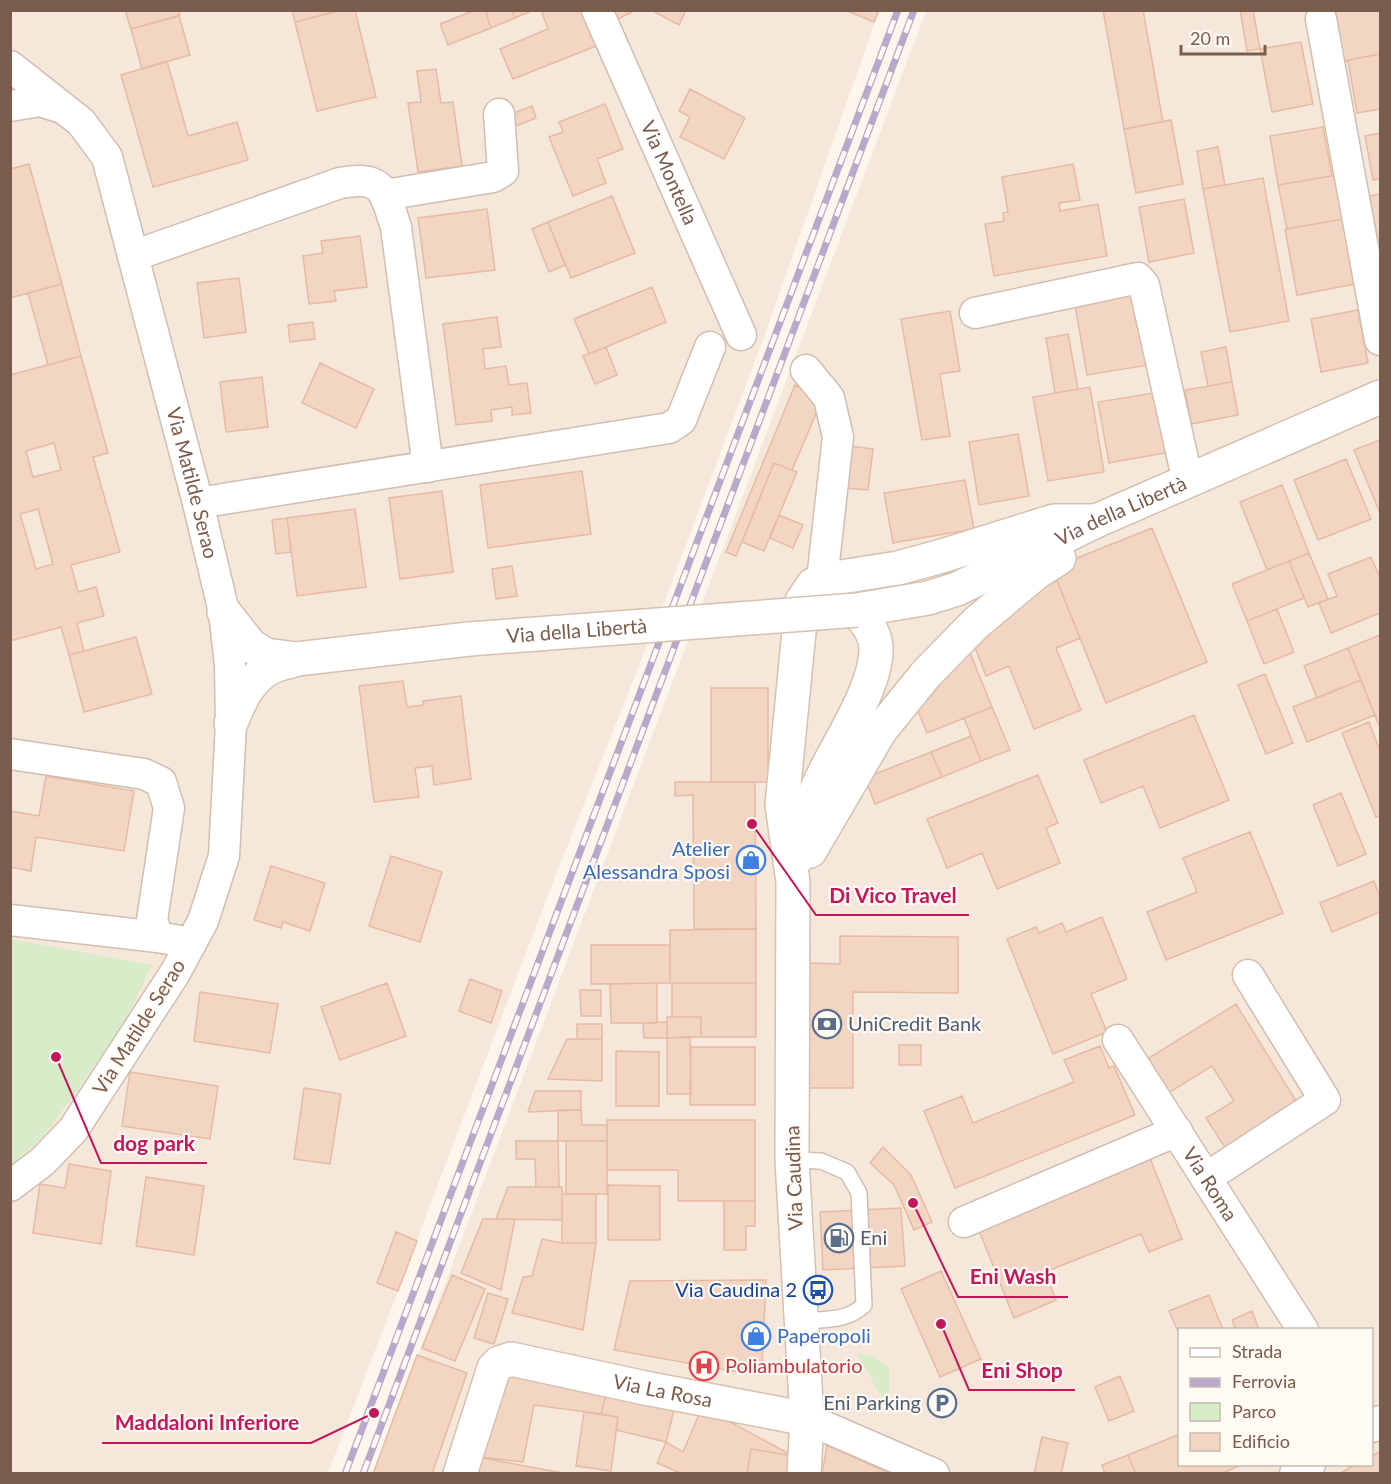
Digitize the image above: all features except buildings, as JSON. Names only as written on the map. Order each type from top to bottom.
[{"type":"main road","name":"Via della Libertà","points":[[231,723],[239,702],[250,685],[262,673],[273,666],[297,659],[469,639],[857,610],[928,598],[957,590],[1096,521],[1380,397]]},
{"type":"main road","points":[[793,882],[782,805],[802,601],[813,585],[822,580],[898,568],[1054,521],[1096,521]]},
{"type":"main road","points":[[793,882],[823,826],[880,731],[926,674],[976,623],[1037,572],[1072,550],[1096,521]]},
{"type":"main road","points":[[793,882],[806,815],[821,779],[864,694],[874,665],[877,650],[875,634],[857,610]]},
{"type":"main road","name":"Via della Libertà","points":[[224,612],[251,646],[266,655],[297,659]]},
{"type":"main road","name":"Via Caudina","points":[[793,882],[792,1160],[807,1419],[804,1473]]},
{"type":"main road","name":"Via La Rosa","points":[[460,1473],[494,1368],[511,1359],[645,1388],[807,1419]]},
{"type":"street","name":"Via Montella","points":[[597,10],[741,335]]},
{"type":"street","points":[[1321,19],[1380,340]]},
{"type":"street","name":"Via Matilde Serao","points":[[10,66],[81,122],[106,157],[198,503],[224,612],[230,665],[231,723],[224,856],[203,921],[175,973],[73,1130],[42,1162],[10,1186]]},
{"type":"street","points":[[10,106],[40,101],[65,109]]},
{"type":"street","points":[[385,195],[493,177],[502,171],[499,114]]},
{"type":"street","points":[[133,256],[340,183],[359,180],[375,183],[385,195],[396,227],[428,467]]},
{"type":"street","points":[[975,313],[1138,278],[1144,285],[1188,482]]},
{"type":"street","points":[[198,503],[669,428],[681,420],[710,347]]},
{"type":"street","points":[[806,370],[829,399],[838,437],[822,580]]},
{"type":"street","name":"Via Matilde Serao","points":[[10,753],[144,774],[161,782],[169,808],[153,920],[158,938],[191,943]]},
{"type":"street","points":[[10,920],[158,938]]},
{"type":"street","points":[[1206,1178],[1325,1100],[1248,975]]},
{"type":"street","name":"Via Roma","points":[[1118,1040],[1302,1328]]},
{"type":"street","points":[[964,1222],[1177,1131]]},
{"type":"street","name":"Via La Rosa","points":[[807,1419],[934,1473]]},
{"type":"lane","points":[[792,1160],[821,1161],[848,1173],[859,1193],[864,1305],[855,1313],[843,1318],[800,1321]]},
{"type":"shaded area","points":[[10,11],[879,11],[764,337],[669,590],[550,890],[417,1241],[396,1232],[377,1282],[398,1291],[328,1473],[11,1473]]},
{"type":"shaded area","points":[[926,11],[1380,11],[1380,1473],[373,1474]]},
{"type":"green space","points":[[11,939],[152,965],[123,1026],[44,1136],[11,1166]]},
{"type":"green space","points":[[857,1353],[871,1356],[889,1367],[889,1394],[882,1398]]},
{"type":"railway","points":[[345,1474],[898,10]]},
{"type":"railway","points":[[363,1474],[914,10]]},
{"type":"place","name":"Di Vico Travel","points":[[752,824]]},
{"type":"place","name":"Atelier Alessandra Sposi","points":[[751,860]]},
{"type":"place","name":"UniCredit Bank","points":[[827,1024]]},
{"type":"place","name":"dog park","points":[[56,1057]]},
{"type":"place","name":"Eni Wash","points":[[913,1203]]},
{"type":"place","name":"Eni","points":[[839,1238]]},
{"type":"place","name":"Via Caudina 2","points":[[818,1290]]},
{"type":"place","name":"Eni Shop","points":[[941,1324]]},
{"type":"place","name":"Paperopoli","points":[[756,1336]]},
{"type":"place","name":"Poliambulatorio","points":[[704,1366]]},
{"type":"place","name":"Eni Parking","points":[[942,1403]]},
{"type":"place","name":"Maddaloni Inferiore","points":[[374,1413]]}]
